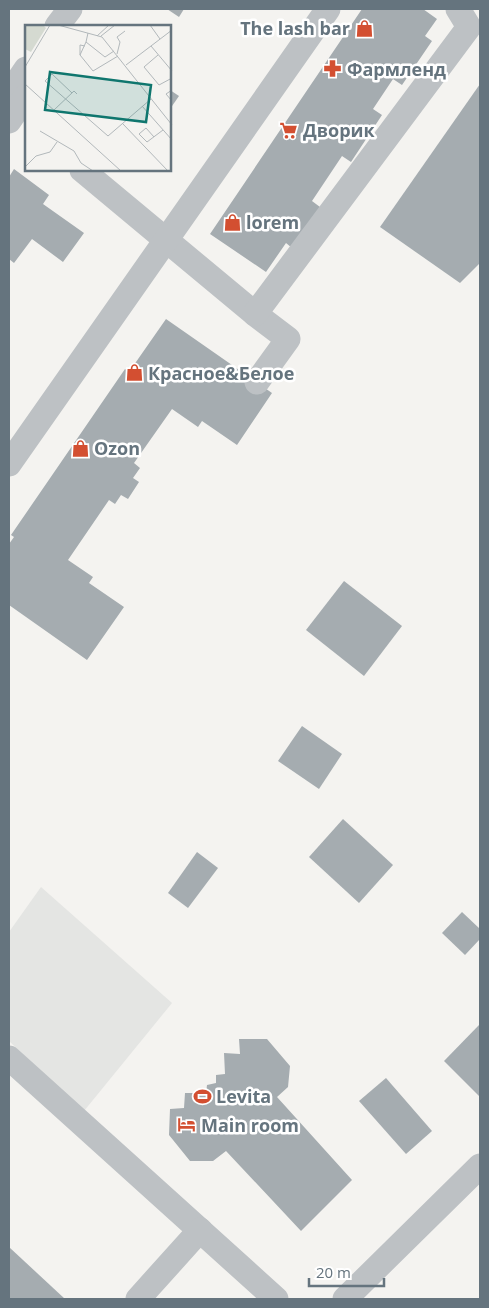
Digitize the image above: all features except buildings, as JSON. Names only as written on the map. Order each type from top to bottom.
[{"type":"street","points":[[58,25],[70,9]]},
{"type":"street","points":[[76,25],[88,9]]},
{"type":"street","points":[[9,464],[328,9]]},
{"type":"street","points":[[255,314],[469,27],[458,9]]},
{"type":"street","points":[[15,110],[25,73]]},
{"type":"street","points":[[83,171],[255,314],[288,339],[257,382]]},
{"type":"street","points":[[9,1058],[276,1299]]},
{"type":"street","points":[[345,1299],[480,1166]]},
{"type":"street","points":[[138,1299],[200,1230]]},
{"type":"shaded area","points":[[41,887],[172,1003],[84,1111],[9,1041],[9,932]]},
{"type":"place","name":"The lash bar","points":[[364,28]]},
{"type":"place","name":"Фармленд","points":[[333,69]]},
{"type":"place","name":"Дворик","points":[[289,130]]},
{"type":"place","name":"lorem","points":[[232,222]]},
{"type":"place","name":"Красное&Белое","points":[[134,373]]},
{"type":"place","name":"Ozon","points":[[80,448]]},
{"type":"place","name":"Levita","points":[[202,1096]]},
{"type":"place","name":"Main room","points":[[187,1125]]}]
